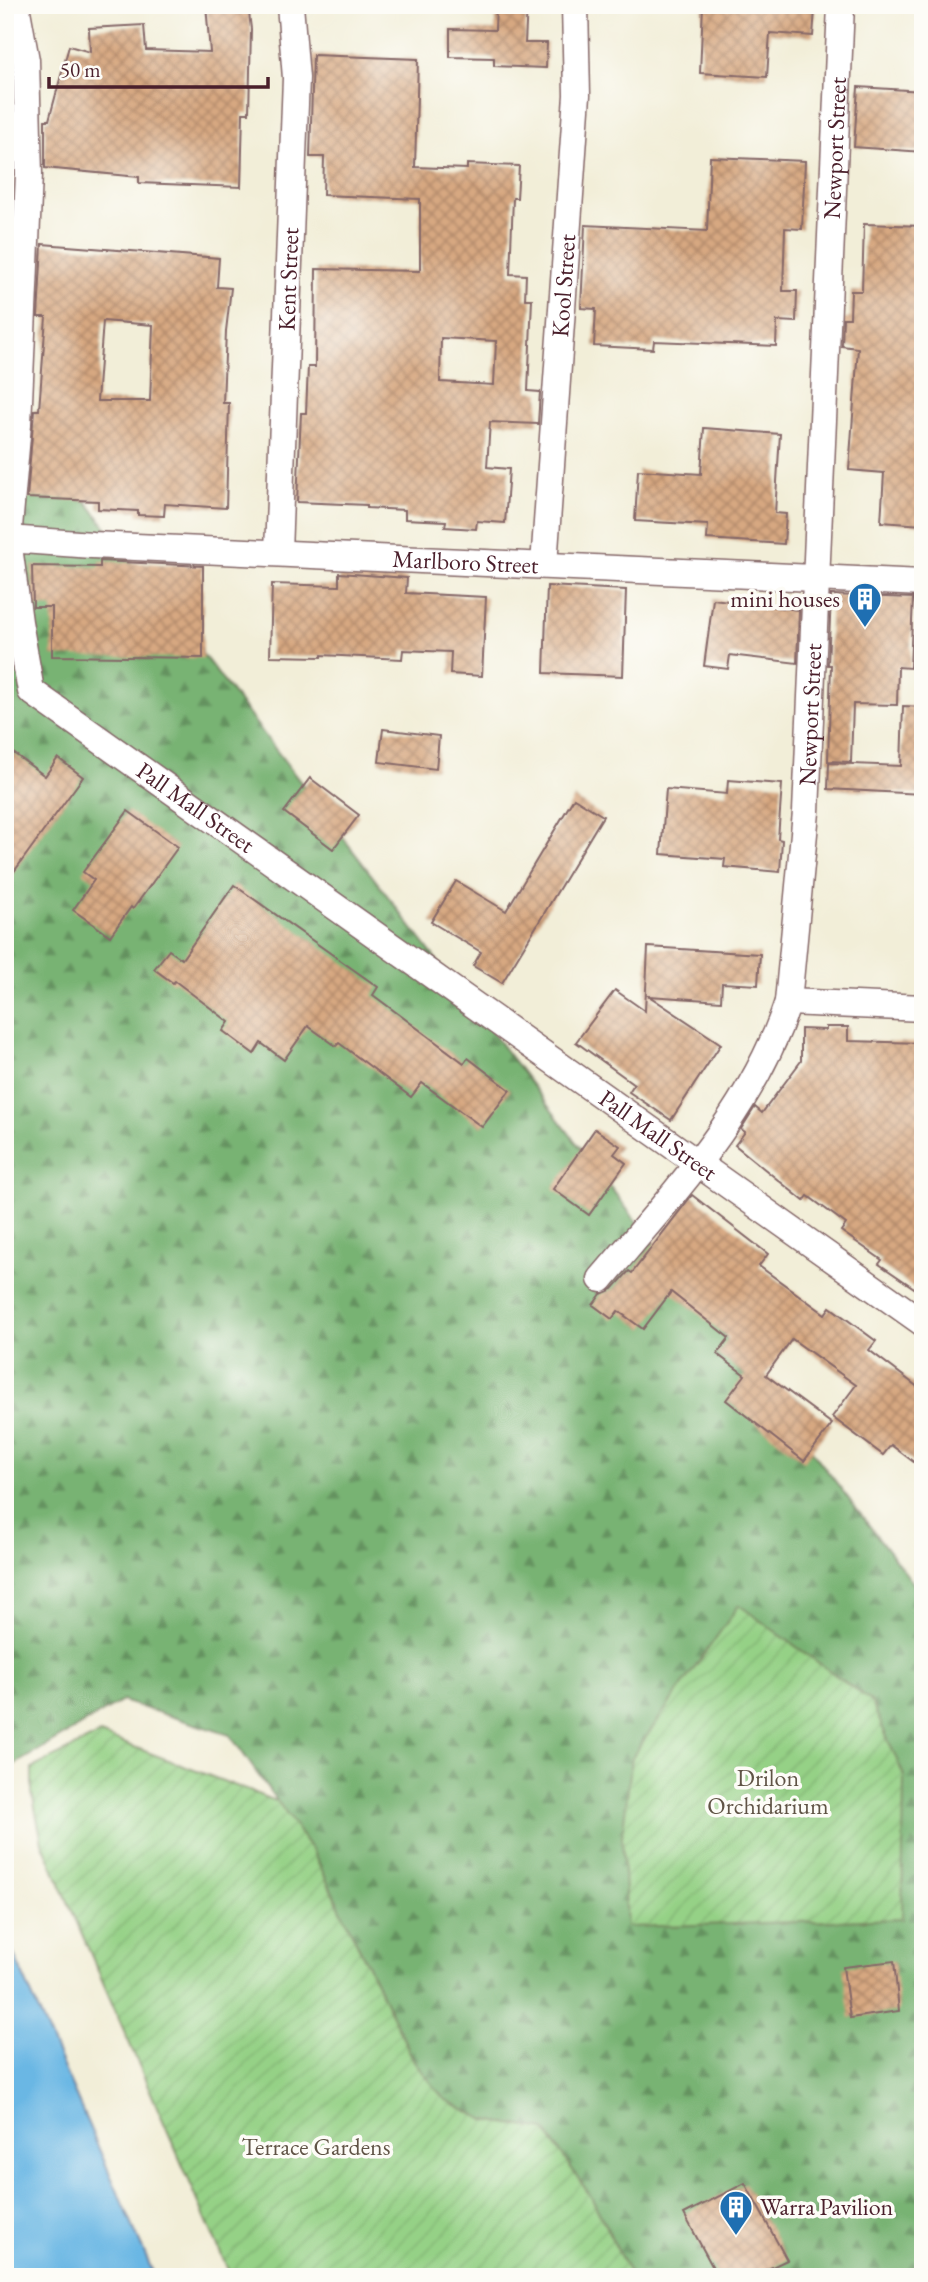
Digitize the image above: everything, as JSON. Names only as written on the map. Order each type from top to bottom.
[{"type":"street","name":"Pall Mall Street","points":[[16,5],[26,60],[29,174],[18,424],[8,539],[31,691],[923,1322]]},
{"type":"street","name":"Kent Street","points":[[278,552],[296,78],[290,5]]},
{"type":"street","name":"Kool Street","points":[[544,565],[577,95],[575,5]]},
{"type":"street","name":"Newport Street","points":[[601,1279],[699,1163],[757,1077],[788,1002],[806,813],[841,5]]},
{"type":"street","name":"Marlboro Street","points":[[8,539],[923,583]]},
{"type":"street","points":[[788,1002],[923,1008]]},
{"type":"green space","points":[[5,392],[923,1596],[923,2277],[631,2277],[591,2197],[545,2130],[485,2120],[444,2099],[414,2061],[313,1852],[230,1735],[122,1701],[5,1770]]},
{"type":"green space","name":"Drilon Orchidarium","points":[[739,1605],[871,1701],[904,1776],[902,1919],[627,1927],[622,1837],[632,1757]]},
{"type":"green space","name":"Terrace Gardens","points":[[100,1734],[278,1802],[313,1852],[414,2061],[444,2099],[485,2120],[545,2130],[591,2197],[631,2277],[231,2277],[42,1842],[32,1793],[32,1768]]},
{"type":"water","points":[[5,1934],[155,2277],[5,2277]]},
{"type":"building","points":[[206,5],[248,5],[251,29],[249,113],[243,113],[241,187],[139,183],[139,177],[45,168],[45,120],[49,120],[69,46],[90,52],[89,28],[144,25],[146,50],[210,52]]},
{"type":"building","points":[[496,5],[527,5],[525,43],[547,43],[546,68],[494,66],[494,58],[450,57],[450,29],[495,30]]},
{"type":"building","points":[[703,5],[763,5],[815,9],[813,36],[770,33],[767,77],[700,73]]},
{"type":"building","points":[[313,55],[418,59],[415,167],[467,169],[467,164],[519,166],[517,198],[513,198],[510,274],[526,275],[525,299],[532,299],[528,391],[540,392],[538,424],[490,422],[487,467],[509,469],[505,523],[477,521],[476,529],[445,527],[446,521],[405,519],[405,510],[367,508],[367,505],[297,502],[301,413],[306,413],[308,367],[315,367],[316,269],[420,271],[420,199],[323,195],[324,157],[310,157]],"holes":[[[441,338],[496,341],[494,385],[440,382]]]},
{"type":"building","points":[[858,87],[923,91],[923,152],[854,147]]},
{"type":"building","points":[[710,157],[805,161],[802,229],[785,228],[783,291],[797,291],[796,322],[777,321],[776,346],[654,341],[653,349],[594,346],[596,309],[581,308],[585,225],[707,231]]},
{"type":"building","points":[[864,224],[923,226],[923,525],[881,522],[884,473],[849,470],[858,348],[842,346],[843,318],[850,318],[851,291],[862,291]]},
{"type":"building","points":[[42,244],[219,258],[217,287],[231,288],[223,403],[229,403],[226,508],[165,504],[164,516],[138,515],[138,511],[98,509],[98,501],[27,498],[34,410],[39,410],[46,317],[38,317]],"holes":[[[103,321],[153,325],[150,401],[97,401]]]},
{"type":"building","points":[[704,428],[780,434],[775,513],[786,514],[784,544],[707,539],[708,525],[635,521],[638,470],[701,474]]},
{"type":"building","points":[[100,561],[203,566],[203,658],[52,656],[52,607],[33,607],[32,566],[100,567]]},
{"type":"building","points":[[339,573],[407,578],[406,593],[486,597],[482,676],[450,674],[451,652],[403,650],[402,659],[322,655],[270,656],[272,584],[339,586]]},
{"type":"building","points":[[547,586],[626,590],[623,676],[544,673]]},
{"type":"building","name":"mini houses","points":[[831,595],[913,598],[910,668],[898,667],[897,705],[853,704],[851,762],[828,761]]},
{"type":"building","points":[[713,599],[799,610],[797,663],[730,655],[728,669],[704,666]]},
{"type":"building","points":[[903,706],[923,707],[922,794],[828,789],[829,763],[901,766]]},
{"type":"building","points":[[383,729],[439,736],[436,769],[379,762]]},
{"type":"building","points":[[5,747],[45,776],[58,758],[83,777],[5,884]]},
{"type":"building","points":[[310,778],[359,815],[333,849],[284,812]]},
{"type":"building","points":[[728,780],[782,784],[778,839],[782,840],[780,872],[724,867],[725,859],[661,854],[666,789],[727,794]]},
{"type":"building","points":[[574,798],[603,816],[502,983],[473,966],[481,952],[431,922],[456,881],[506,911]]},
{"type":"building","points":[[128,811],[178,847],[110,936],[73,910],[94,880],[83,872]]},
{"type":"building","points":[[234,885],[378,987],[373,995],[464,1063],[468,1058],[510,1090],[482,1127],[422,1083],[411,1097],[339,1043],[336,1046],[308,1026],[284,1060],[261,1043],[254,1054],[223,1031],[229,1022],[175,981],[173,983],[154,969],[169,950],[182,959]]},
{"type":"building","points":[[648,947],[760,954],[758,985],[722,983],[721,1001],[649,996],[721,1044],[671,1120],[629,1092],[634,1084],[576,1042],[615,990],[645,1011]]},
{"type":"building","points":[[826,1027],[848,1027],[848,1041],[923,1043],[923,1294],[879,1264],[882,1260],[841,1231],[846,1224],[808,1196],[804,1201],[735,1145],[745,1132],[741,1129],[755,1107],[762,1113],[801,1061],[801,1029],[826,1030]]},
{"type":"building","points":[[595,1129],[620,1146],[614,1154],[626,1163],[589,1215],[553,1189]]},
{"type":"building","points":[[692,1195],[768,1254],[759,1266],[825,1314],[830,1307],[876,1341],[869,1350],[923,1391],[923,1469],[891,1445],[883,1455],[832,1417],[856,1385],[792,1339],[766,1375],[832,1424],[804,1461],[726,1400],[745,1375],[717,1354],[729,1338],[671,1292],[643,1329],[618,1311],[612,1319],[593,1305],[601,1294],[613,1289],[629,1271],[632,1273]]},
{"type":"building","points":[[894,1961],[899,2011],[850,2018],[843,1967]]},
{"type":"building","name":"Warra Pavilion","points":[[745,2183],[787,2260],[751,2277],[718,2277],[684,2214]]},
{"type":"place","name":"mini houses","points":[[865,629]]},
{"type":"place","name":"Warra Pavilion","points":[[736,2237]]}]
